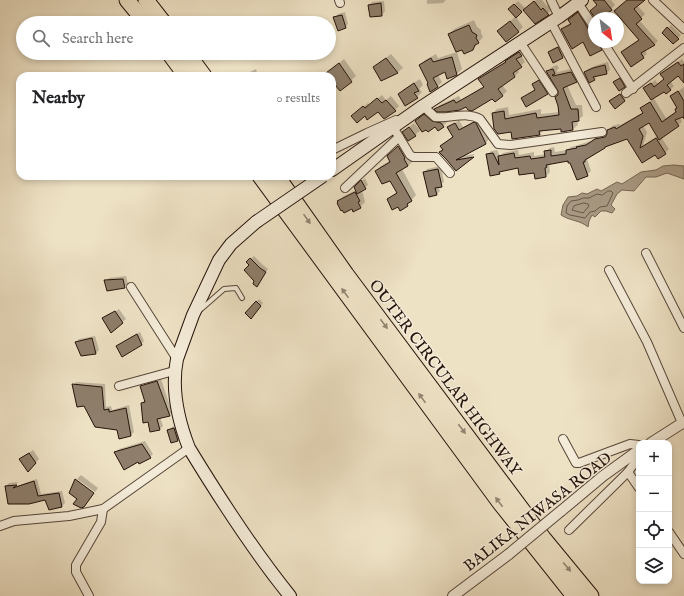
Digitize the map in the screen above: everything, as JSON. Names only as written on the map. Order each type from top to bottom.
[{"type":"highway","points":[[127,0],[140,16]]},
{"type":"highway","points":[[146,0],[159,16]]},
{"type":"highway","points":[[174,60],[183,72]]},
{"type":"highway","points":[[192,60],[201,72]]},
{"type":"highway","name":"OUTER CIRCULAR HIGHWAY","points":[[263,180],[500,503],[574,596]]},
{"type":"highway","name":"OUTER CIRCULAR HIGHWAY","points":[[280,180],[346,274],[544,539],[591,596]]},
{"type":"main road","points":[[336,167],[396,132],[411,114],[580,1]]},
{"type":"main road","points":[[290,596],[262,561],[228,511],[189,448],[184,437],[176,402],[176,365],[193,315],[204,290],[231,244],[256,222],[317,180]]},
{"type":"street","points":[[551,0],[555,19],[596,107]]},
{"type":"street","points":[[653,0],[684,29]]},
{"type":"street","points":[[580,1],[588,16]]},
{"type":"street","points":[[520,42],[553,92]]},
{"type":"street","points":[[606,48],[629,91],[684,48]]},
{"type":"street","points":[[423,106],[437,118],[476,117],[480,119],[498,144],[504,145],[602,132]]},
{"type":"street","points":[[336,148],[411,114]]},
{"type":"street","points":[[345,188],[396,132],[408,153],[413,157],[436,157],[450,173]]},
{"type":"street","points":[[646,252],[684,328]]},
{"type":"street","points":[[609,270],[647,342],[683,423],[656,440]]},
{"type":"street","points":[[119,386],[176,365],[131,287]]},
{"type":"street","points":[[564,439],[576,463],[630,444],[636,445]]},
{"type":"street","points":[[0,526],[14,521],[69,516],[103,509],[189,448]]},
{"type":"street","name":"BALIKA NIWASA ROAD","points":[[453,596],[509,554],[603,476],[636,452]]},
{"type":"street","points":[[569,530],[628,472],[636,461]]},
{"type":"street","points":[[628,472],[636,484]]},
{"type":"street","points":[[89,596],[76,572],[76,565],[101,522],[103,509]]},
{"type":"street","points":[[672,536],[684,554]]},
{"type":"lane","points":[[193,315],[224,289],[236,288],[242,298]]},
{"type":"water","points":[[663,166],[684,166],[684,179],[667,173],[656,177],[646,177],[634,191],[622,190],[617,194],[611,205],[615,209],[612,213],[601,211],[595,217],[592,215],[588,227],[582,223],[561,215],[563,205],[568,197],[577,196],[582,193],[587,194],[597,189],[601,191],[617,182],[622,184],[641,172],[656,170]]},
{"type":"building","points":[[593,0],[604,0],[612,10],[609,12],[591,12],[597,5]]},
{"type":"building","points":[[627,0],[645,0],[634,9],[642,19],[636,24],[655,45],[641,53],[644,58],[631,67],[621,52],[639,40],[624,23],[624,12],[614,11]]},
{"type":"building","points":[[534,1],[541,10],[543,8],[549,15],[535,24],[523,10]]},
{"type":"building","points":[[381,3],[382,16],[370,17],[368,5]]},
{"type":"building","points":[[514,4],[522,12],[516,18],[508,9]]},
{"type":"building","points":[[578,12],[588,28],[588,48],[601,48],[602,50],[590,56],[583,42],[572,49],[561,29],[571,24],[568,20]]},
{"type":"building","points":[[342,15],[346,28],[338,31],[336,25],[336,16]]},
{"type":"building","points":[[510,21],[519,32],[506,42],[497,31]]},
{"type":"building","points":[[469,25],[472,32],[477,35],[476,38],[479,43],[475,45],[473,50],[464,54],[462,50],[456,52],[448,34]]},
{"type":"building","points":[[667,27],[679,39],[673,44],[662,33]]},
{"type":"building","points":[[558,47],[563,58],[553,63],[548,52]]},
{"type":"building","points":[[519,52],[522,56],[516,59],[522,67],[513,73],[515,77],[498,89],[503,96],[495,102],[492,99],[472,111],[468,110],[466,107],[460,110],[446,112],[437,112],[434,109],[454,100],[456,103],[484,87],[478,79],[506,62],[505,61]]},
{"type":"building","points":[[452,57],[457,75],[447,79],[445,72],[433,78],[438,87],[430,92],[428,83],[419,65],[431,58],[433,62]]},
{"type":"building","points":[[386,58],[398,73],[381,81],[373,67]]},
{"type":"building","points":[[678,62],[681,66],[684,64],[684,83],[678,76],[667,85],[671,90],[666,94],[664,92],[651,100],[643,88],[651,83],[654,87],[664,79],[660,74]]},
{"type":"building","points":[[339,63],[352,82],[340,91],[336,86],[336,72],[327,72]]},
{"type":"building","points":[[605,65],[607,74],[593,77],[595,80],[589,83],[584,72]]},
{"type":"building","points":[[553,69],[555,74],[552,75],[553,76],[571,72],[577,82],[563,88],[571,109],[578,109],[579,121],[572,122],[573,130],[561,132],[561,129],[539,131],[540,135],[512,139],[511,132],[498,134],[494,129],[492,113],[504,111],[505,119],[536,113],[537,118],[559,115],[555,97],[558,95],[558,91],[546,71]]},
{"type":"building","points":[[620,78],[625,87],[619,91],[613,82]]},
{"type":"building","points":[[539,80],[548,94],[526,107],[521,98],[535,90],[532,84]]},
{"type":"building","points":[[414,83],[419,91],[414,93],[418,98],[405,106],[398,94]]},
{"type":"building","points":[[678,91],[684,101],[684,119],[683,117],[675,120],[679,126],[659,140],[649,123],[639,129],[643,136],[640,148],[656,138],[666,154],[658,159],[655,155],[642,163],[627,139],[605,147],[585,160],[585,162],[583,162],[588,176],[577,180],[568,161],[546,165],[546,177],[535,179],[534,173],[519,175],[518,168],[499,172],[500,174],[490,176],[486,154],[493,153],[499,165],[498,156],[514,153],[515,158],[530,156],[531,159],[545,157],[544,151],[551,150],[551,156],[566,154],[566,150],[586,145],[595,139],[605,137],[607,130],[615,127],[616,129],[643,113],[640,108],[650,102],[662,122],[676,112],[675,109],[677,108],[670,96]]},
{"type":"building","points":[[620,94],[625,101],[615,109],[609,101]]},
{"type":"building","points":[[377,98],[382,103],[386,100],[396,111],[384,119],[378,112],[367,120],[365,116],[357,123],[351,116],[363,106],[365,108]]},
{"type":"building","points":[[424,114],[432,121],[441,123],[444,127],[438,131],[435,127],[428,132],[426,130],[422,132],[415,121]]},
{"type":"building","points":[[474,122],[476,123],[486,144],[456,160],[474,157],[456,171],[439,152],[443,150],[440,146],[453,137],[447,127],[455,123],[459,130]]},
{"type":"building","points":[[409,127],[416,136],[408,141],[402,132]]},
{"type":"building","points":[[398,146],[408,166],[396,173],[412,201],[407,204],[408,206],[400,211],[398,207],[392,210],[387,199],[397,193],[390,181],[382,184],[375,171],[390,162],[387,156]]},
{"type":"building","points":[[438,169],[442,187],[435,188],[437,195],[429,197],[423,172]]},
{"type":"building","points":[[361,180],[366,189],[357,194],[354,187]]},
{"type":"building","points":[[355,192],[360,201],[358,202],[361,208],[353,212],[352,209],[344,213],[342,210],[341,211],[337,201]]},
{"type":"building","points":[[250,258],[266,272],[257,287],[253,284],[254,281],[244,270],[249,265],[246,262]]},
{"type":"building","points":[[123,279],[125,288],[107,291],[104,280]]},
{"type":"building","points":[[256,301],[261,306],[251,319],[245,313]]},
{"type":"building","points":[[115,311],[123,323],[111,333],[102,318]]},
{"type":"building","points":[[137,334],[142,345],[122,357],[116,346]]},
{"type":"building","points":[[92,338],[96,354],[81,356],[75,342]]},
{"type":"building","points":[[157,381],[170,416],[157,419],[160,430],[150,432],[148,422],[143,423],[141,403],[145,402],[140,386]]},
{"type":"building","points":[[72,384],[102,387],[104,410],[109,409],[109,412],[126,408],[131,436],[119,439],[117,430],[95,427],[84,406],[77,407]]},
{"type":"building","points":[[174,428],[178,441],[171,443],[167,430]]},
{"type":"building","points":[[142,444],[151,458],[139,464],[138,462],[124,470],[114,452]]},
{"type":"building","points":[[29,453],[36,463],[28,472],[19,459]]},
{"type":"building","points":[[75,479],[94,493],[84,507],[81,508],[73,504],[77,499],[69,493]]},
{"type":"building","points":[[34,481],[38,496],[59,493],[62,507],[49,510],[45,500],[29,504],[8,504],[5,486],[17,485],[13,488]]}]
